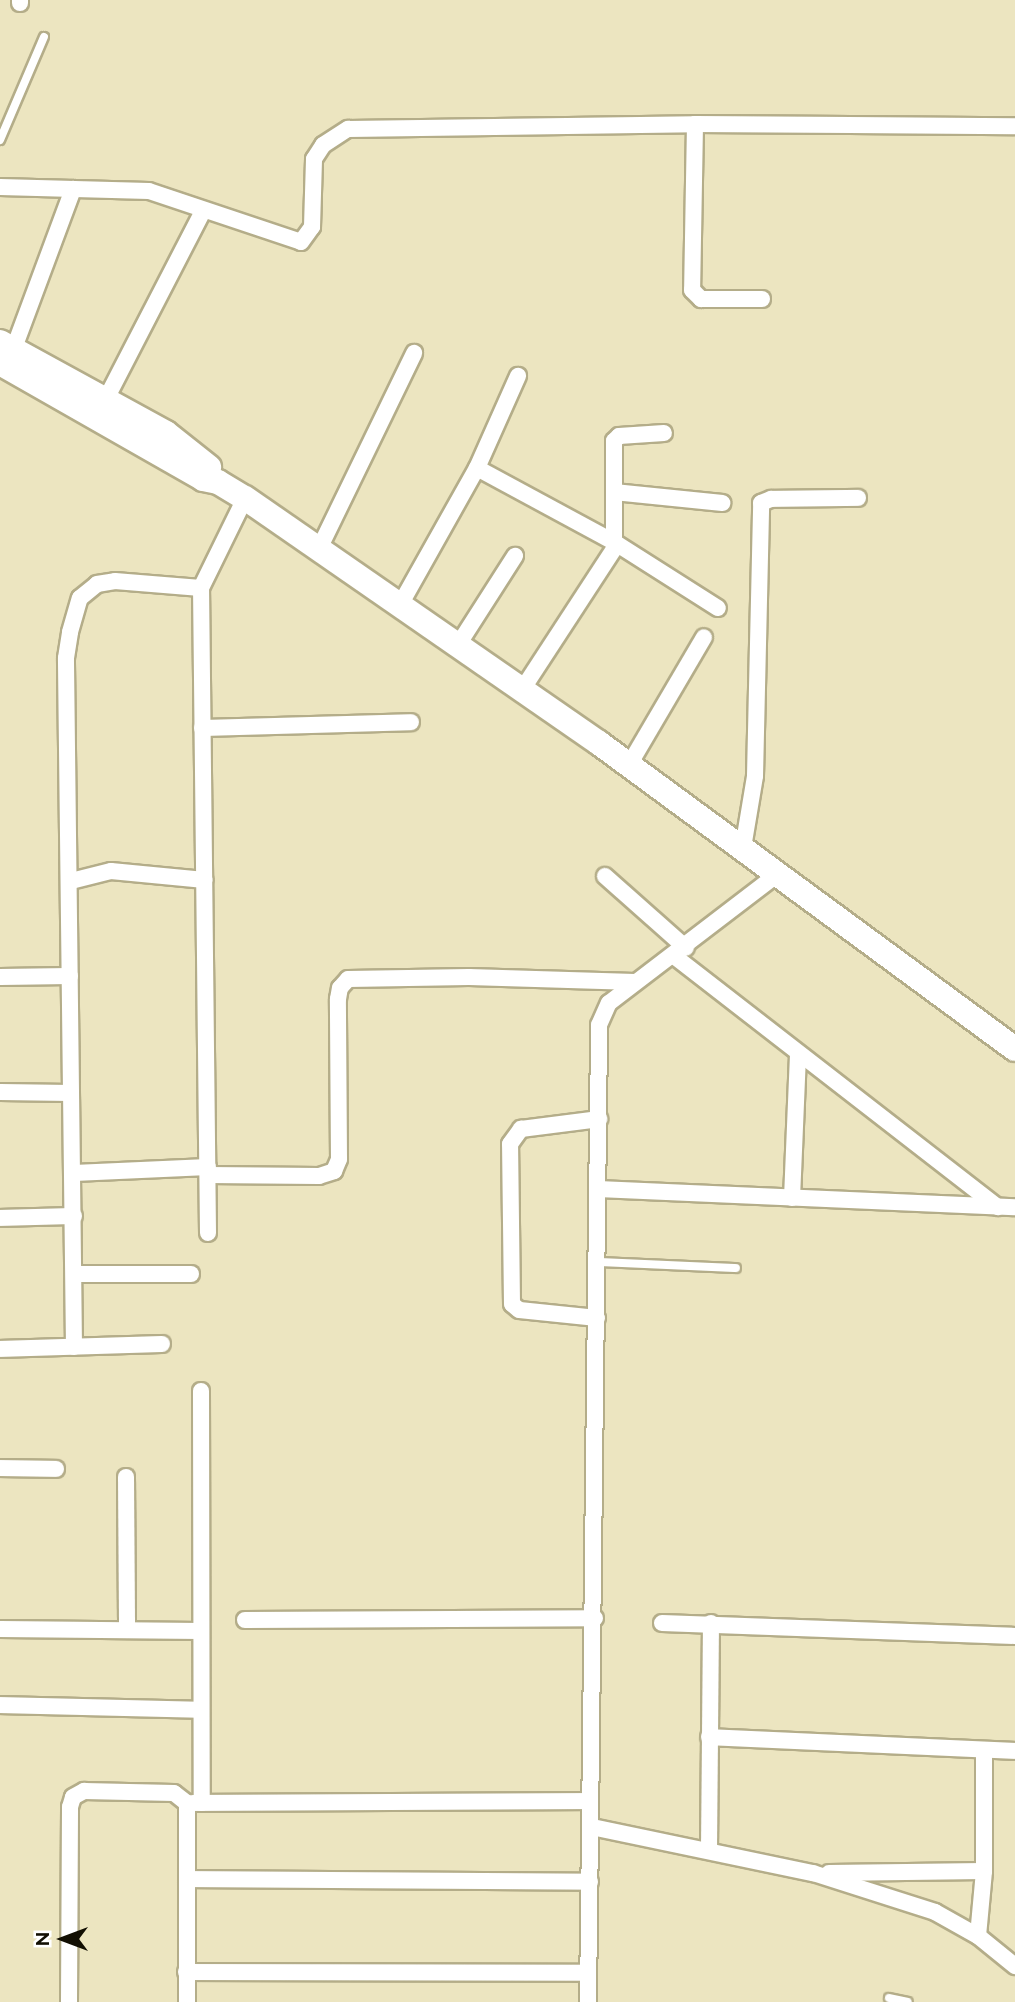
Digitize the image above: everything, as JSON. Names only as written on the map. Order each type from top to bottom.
[{"type":"highway","points":[[5,351],[106,399],[166,433],[210,467],[218,482]]},
{"type":"highway","points":[[5,351],[203,479],[218,482],[245,498],[458,645],[629,765],[1015,1049]]},
{"type":"street","points":[[0,187],[149,191],[292,242],[306,240],[312,227],[314,159],[323,145],[348,129],[695,124],[1015,126]]},
{"type":"street","points":[[695,124],[694,294],[701,299],[762,299]]},
{"type":"street","points":[[5,351],[73,189]]},
{"type":"street","points":[[106,399],[203,211]]},
{"type":"street","points":[[318,549],[414,353]]},
{"type":"street","points":[[400,605],[477,468],[518,376]]},
{"type":"street","points":[[523,690],[616,543],[616,437],[664,433]]},
{"type":"street","points":[[477,468],[616,543],[718,608]]},
{"type":"street","points":[[614,492],[722,503]]},
{"type":"street","points":[[208,1233],[201,588],[245,498]]},
{"type":"street","points":[[743,848],[755,776],[761,503],[771,499],[858,498]]},
{"type":"street","points":[[458,645],[515,556]]},
{"type":"street","points":[[74,1347],[71,881],[66,658],[80,598],[97,584],[115,581],[201,588]]},
{"type":"street","points":[[629,765],[704,637]]},
{"type":"street","points":[[202,728],[411,722]]},
{"type":"street","points":[[71,881],[111,871],[205,880]]},
{"type":"street","points":[[588,2002],[595,1618],[599,1025],[609,1003],[680,952],[778,874]]},
{"type":"street","points":[[605,876],[680,952],[798,1054],[1007,1207]]},
{"type":"street","points":[[0,977],[70,976]]},
{"type":"street","points":[[74,1173],[208,1171],[319,1176],[334,1171],[339,1159],[338,999],[340,988],[348,979],[470,977],[635,982]]},
{"type":"street","points":[[792,1198],[798,1054]]},
{"type":"street","points":[[0,1092],[71,1093]]},
{"type":"street","points":[[597,1318],[519,1310],[512,1304],[510,1144],[521,1129],[599,1119]]},
{"type":"street","points":[[598,1189],[1007,1207]]},
{"type":"street","points":[[0,1218],[74,1216]]},
{"type":"street","points":[[74,1274],[191,1274]]},
{"type":"street","points":[[0,1349],[162,1344]]},
{"type":"street","points":[[187,2002],[187,1879],[201,1710],[201,1391]]},
{"type":"street","points":[[0,1468],[56,1469]]},
{"type":"street","points":[[126,1477],[127,1630]]},
{"type":"street","points":[[245,1619],[595,1618]]},
{"type":"street","points":[[662,1623],[1015,1636]]},
{"type":"street","points":[[709,1850],[711,1623]]},
{"type":"street","points":[[0,1629],[201,1631]]},
{"type":"street","points":[[0,1704],[201,1710]]},
{"type":"street","points":[[709,1737],[1015,1751]]},
{"type":"street","points":[[978,1936],[984,1871],[984,1750]]},
{"type":"street","points":[[69,2002],[73,1797],[85,1791],[174,1793],[195,1802],[590,1801]]},
{"type":"street","points":[[592,1827],[813,1874],[935,1912],[978,1936],[1015,1966]]},
{"type":"street","points":[[813,1874],[984,1871]]},
{"type":"street","points":[[187,1879],[590,1882]]},
{"type":"street","points":[[186,1972],[588,1973]]},
{"type":"lane","points":[[0,140],[44,37]]},
{"type":"lane","points":[[597,1262],[736,1268]]},
{"type":"lane","points":[[889,1998],[908,2002]]}]
